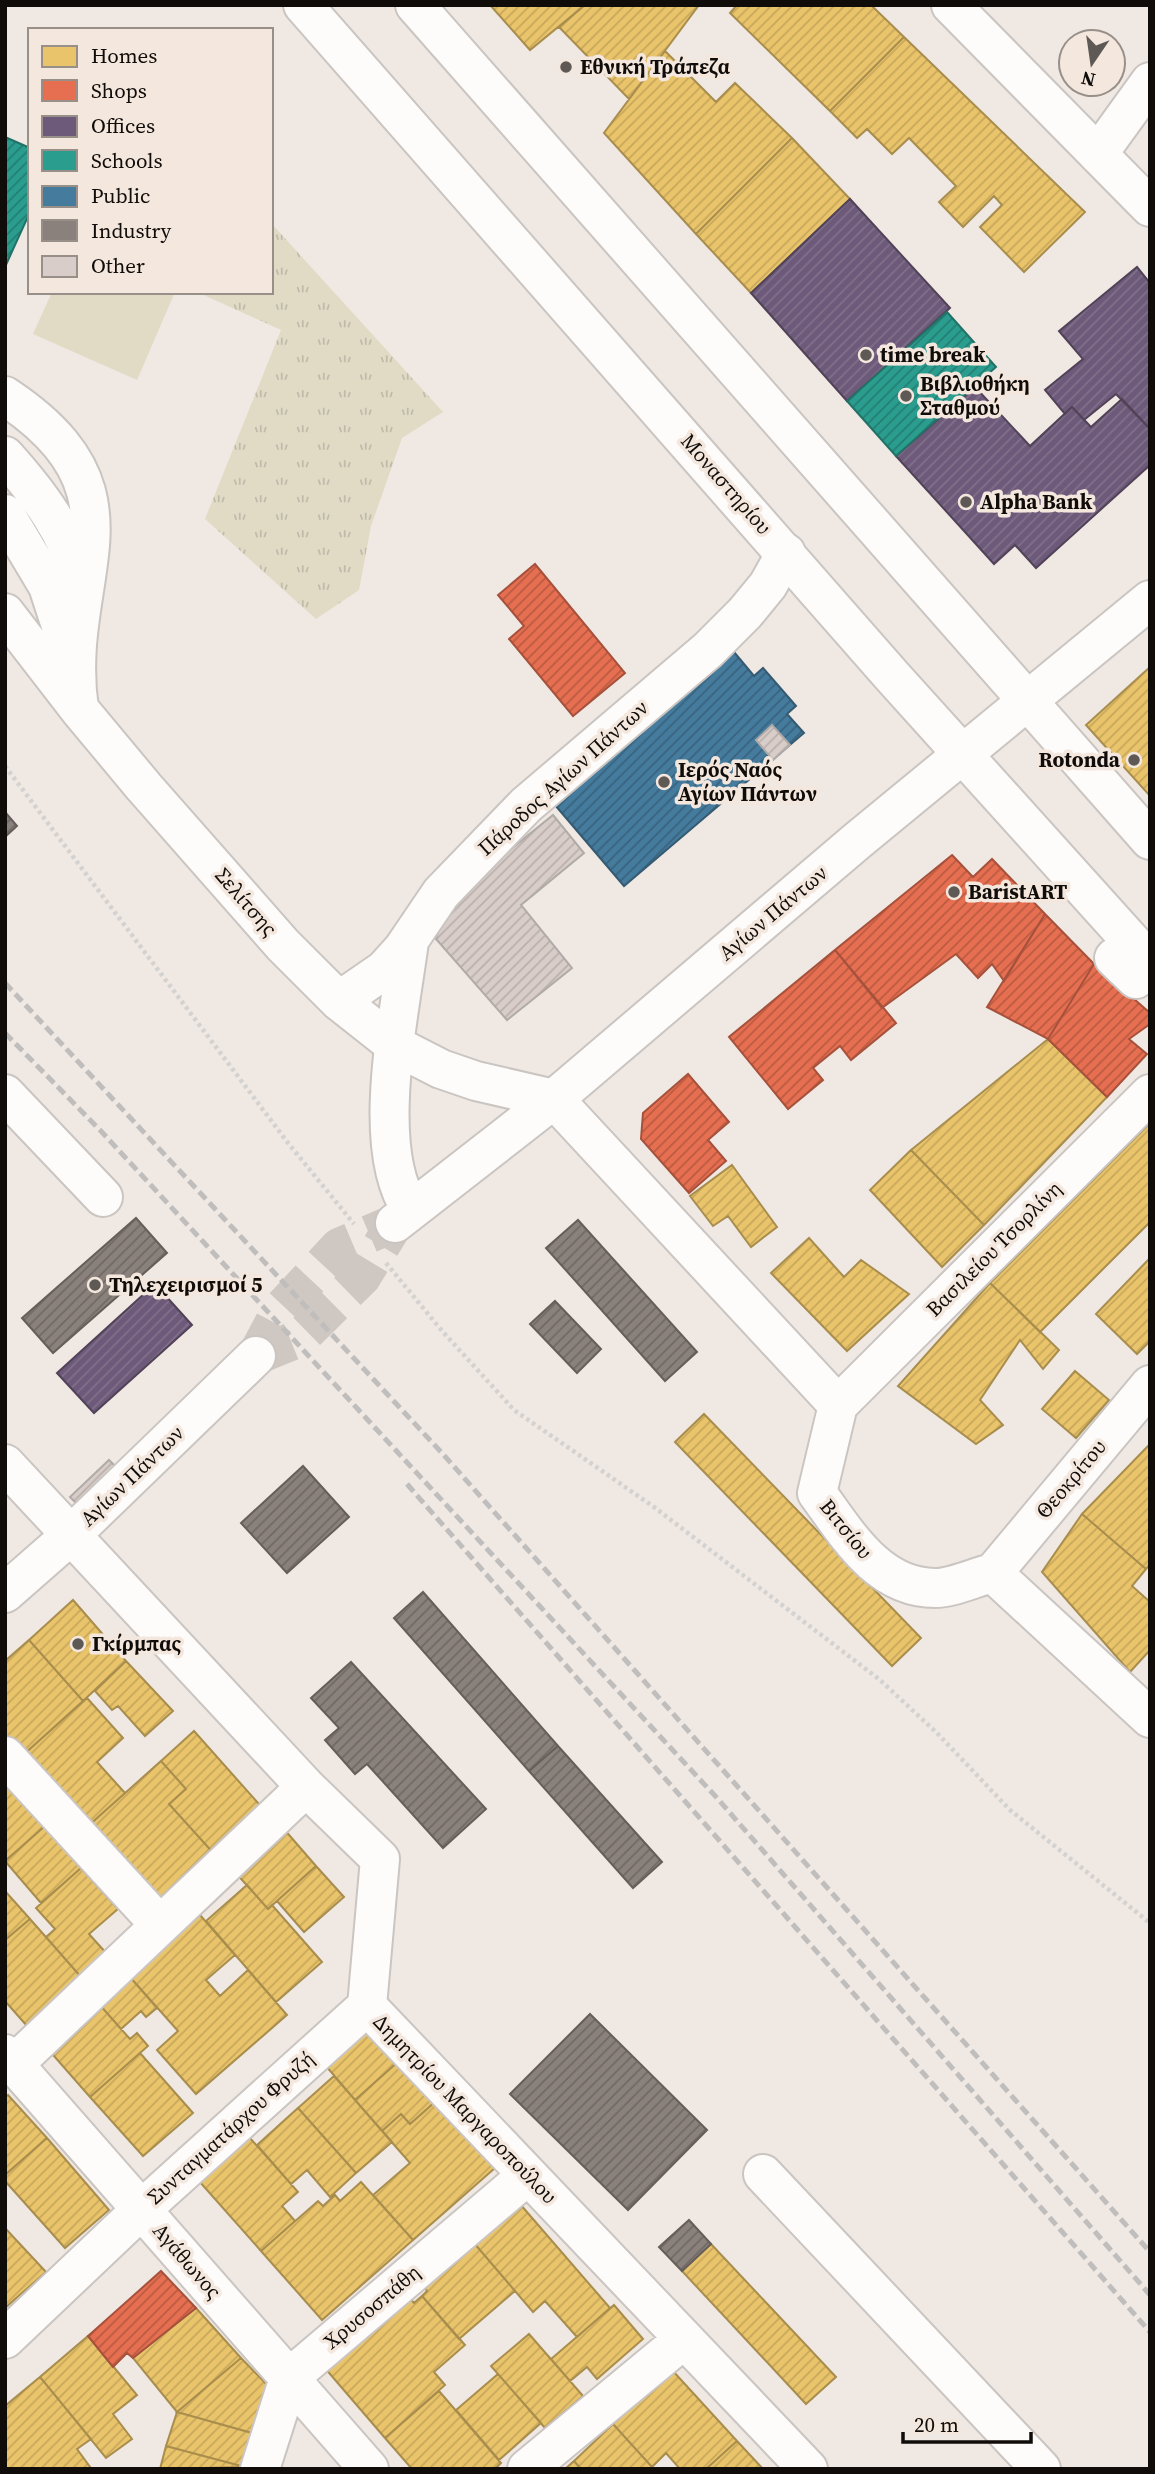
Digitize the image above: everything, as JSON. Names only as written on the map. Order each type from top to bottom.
[{"type":"street","name":"Μοναστηρίου","points":[[303,5],[962,754],[1133,966]]},
{"type":"street","points":[[415,5],[1150,840]]},
{"type":"street","points":[[951,5],[1150,207]]},
{"type":"street","points":[[1098,154],[1150,82]]},
{"type":"street","points":[[5,396],[57,439],[79,469],[88,491],[90,527],[75,670]]},
{"type":"street","points":[[5,456],[45,504],[63,532],[74,558],[83,602]]},
{"type":"street","points":[[5,514],[48,586],[75,670],[79,709]]},
{"type":"street","name":"Πάροδος Αγίων Πάντων","points":[[339,1001],[384,970],[409,941],[441,893],[526,805],[708,650],[745,614],[768,585],[786,553]]},
{"type":"street","name":"Αγίων Πάντων","points":[[396,1046],[390,1110],[390,1155],[403,1216],[554,1098],[962,754],[1150,600]]},
{"type":"street","name":"Σελίτσης","points":[[5,613],[79,709],[283,945],[339,1001],[396,1046],[459,1076],[554,1098]]},
{"type":"street","points":[[396,1046],[409,941]]},
{"type":"street","points":[[5,1094],[103,1197]]},
{"type":"street","name":"Βασιλείου Τσορλίνη","points":[[838,1405],[1150,1094]]},
{"type":"street","points":[[554,1098],[838,1405]]},
{"type":"street","name":"Αγίων Πάντων","points":[[5,1593],[70,1536],[256,1356]]},
{"type":"street","name":"Θεοκρίτου","points":[[993,1573],[1150,1385]]},
{"type":"street","name":"Βιτσίου","points":[[838,1405],[817,1493],[863,1556],[903,1584],[937,1588],[993,1573]]},
{"type":"street","name":"Δημητρίου Μαργαροπούλου","points":[[5,1464],[306,1787],[380,1859],[367,2006],[808,2469]]},
{"type":"street","points":[[993,1573],[1150,1718]]},
{"type":"street","points":[[5,1756],[159,1924]]},
{"type":"street","points":[[10,2059],[306,1787]]},
{"type":"street","name":"Συνταγματάρχου Φρυζή","points":[[5,2339],[142,2209],[367,2006]]},
{"type":"street","name":"Αγάθωνος","points":[[10,2059],[369,2469]]},
{"type":"street","points":[[763,2174],[1041,2469]]},
{"type":"street","name":"Χρυσοσπάθη","points":[[289,2378],[528,2175]]},
{"type":"street","points":[[527,2469],[684,2339]]},
{"type":"street","points":[[260,2469],[289,2378]]},
{"type":"path","points":[[5,766],[288,1143],[357,1227]]},
{"type":"path","points":[[382,1259],[443,1332],[514,1410],[654,1507],[880,1680],[937,1732],[1010,1810],[1150,1923]]},
{"type":"green space","points":[[273,225],[443,412],[402,438],[371,526],[359,590],[316,619],[205,519],[281,330],[201,294],[273,294]]},
{"type":"green space","points":[[51,294],[174,294],[137,380],[33,334]]},
{"type":"building: Homes","points":[[490,5],[585,5],[530,50]]},
{"type":"building: Homes","points":[[585,5],[699,5],[629,99],[559,27]]},
{"type":"building: Homes","points":[[737,5],[871,5],[904,37],[830,111],[730,13]]},
{"type":"building: Homes","points":[[904,37],[1085,212],[1024,272],[980,227],[1002,205],[994,196],[963,227],[939,202],[956,186],[909,138],[892,154],[867,129],[857,138],[830,111]]},
{"type":"building: Homes","points":[[665,51],[716,102],[735,83],[792,138],[696,234],[604,133]]},
{"type":"building: Homes","points":[[792,138],[850,199],[751,293],[696,234]]},
{"type":"building: Homes","name":"Rotonda","points":[[1150,667],[1150,796],[1086,725]]},
{"type":"building: Homes","points":[[1048,1039],[1107,1097],[984,1225],[911,1150]]},
{"type":"building: Homes","points":[[1150,1123],[1150,1222],[1040,1332],[990,1283]]},
{"type":"building: Homes","points":[[911,1150],[984,1225],[942,1267],[870,1190]]},
{"type":"building: Homes","points":[[732,1165],[777,1227],[751,1247],[728,1216],[713,1226],[690,1196]]},
{"type":"building: Homes","points":[[809,1238],[844,1277],[861,1260],[909,1294],[847,1351],[771,1273]]},
{"type":"building: Homes","points":[[1150,1258],[1150,1341],[1137,1354],[1096,1314]]},
{"type":"building: Homes","points":[[990,1283],[1059,1350],[1043,1369],[1020,1340],[980,1400],[1003,1425],[976,1444],[898,1386]]},
{"type":"building: Homes","points":[[1075,1371],[1109,1400],[1076,1438],[1042,1409]]},
{"type":"building: Homes","points":[[704,1414],[921,1638],[892,1666],[675,1442]]},
{"type":"building: Homes","points":[[1150,1444],[1150,1564],[1146,1569],[1082,1514]]},
{"type":"building: Homes","points":[[1082,1514],[1146,1569],[1132,1586],[1150,1602],[1150,1650],[1130,1672],[1042,1572]]},
{"type":"building: Homes","points":[[73,1600],[126,1661],[83,1701],[29,1640]]},
{"type":"building: Homes","points":[[29,1640],[83,1701],[22,1756],[5,1737],[5,1661]]},
{"type":"building: Homes","points":[[126,1661],[173,1711],[145,1736],[118,1706],[112,1710],[95,1691]]},
{"type":"building: Homes","points":[[87,1698],[123,1738],[97,1762],[125,1793],[87,1827],[22,1756]]},
{"type":"building: Homes","points":[[194,1731],[266,1812],[216,1856],[169,1804],[186,1789],[161,1761]]},
{"type":"building: Homes","points":[[161,1761],[186,1789],[169,1804],[216,1856],[159,1908],[87,1827]]},
{"type":"building: Homes","points":[[7,1784],[45,1826],[5,1861],[5,1786]]},
{"type":"building: Homes","points":[[45,1826],[81,1868],[41,1903],[5,1861]]},
{"type":"building: Homes","points":[[283,1828],[316,1866],[268,1909],[234,1871]]},
{"type":"building: Homes","points":[[316,1866],[344,1897],[304,1932],[277,1901]]},
{"type":"building: Homes","points":[[81,1868],[118,1909],[89,1934],[107,1954],[81,1977],[46,1937],[55,1929],[36,1908]]},
{"type":"building: Homes","points":[[247,1885],[268,1909],[272,1905],[322,1962],[276,2002],[206,1921]]},
{"type":"building: Homes","points":[[5,1891],[30,1919],[5,1940]]},
{"type":"building: Homes","points":[[200,1915],[235,1955],[206,1980],[220,1996],[248,1970],[287,2015],[196,2094],[157,2050],[178,2031],[130,1977]]},
{"type":"building: Homes","points":[[30,1919],[81,1977],[27,2026],[5,2001],[5,1940]]},
{"type":"building: Homes","points":[[130,1977],[157,2008],[146,2017],[141,2011],[121,2029],[99,2004]]},
{"type":"building: Homes","points":[[99,2004],[130,2039],[137,2033],[148,2046],[90,2097],[47,2048]]},
{"type":"building: Homes","points":[[378,2020],[408,2053],[355,2100],[326,2066]]},
{"type":"building: Homes","points":[[140,2053],[193,2113],[143,2156],[90,2097]]},
{"type":"building: Homes","points":[[408,2053],[444,2094],[410,2124],[401,2114],[382,2131],[355,2100]]},
{"type":"building: Homes","points":[[334,2076],[392,2142],[356,2173],[298,2108]]},
{"type":"building: Homes","points":[[444,2094],[503,2161],[413,2240],[373,2195],[410,2163],[382,2131],[401,2114],[410,2124]]},
{"type":"building: Homes","points":[[8,2095],[47,2138],[5,2175],[5,2097]]},
{"type":"building: Homes","points":[[298,2108],[356,2173],[330,2197],[307,2170],[291,2184],[257,2145]]},
{"type":"building: Homes","points":[[249,2137],[298,2192],[282,2206],[295,2221],[261,2251],[199,2181]]},
{"type":"building: Homes","points":[[47,2138],[109,2210],[65,2248],[5,2181],[5,2175]]},
{"type":"building: Homes","points":[[361,2182],[413,2240],[322,2320],[261,2251],[318,2201],[323,2206],[335,2195],[340,2201]]},
{"type":"building: Homes","points":[[520,2204],[610,2308],[577,2337],[545,2301],[533,2312],[474,2243]]},
{"type":"building: Homes","points":[[5,2228],[46,2272],[5,2308]]},
{"type":"building: Homes","points":[[474,2243],[515,2291],[459,2339],[422,2296],[427,2291],[424,2286]]},
{"type":"building: Homes","points":[[711,2244],[836,2377],[806,2404],[682,2271]]},
{"type":"building: Homes","points":[[407,2295],[414,2303],[422,2296],[465,2345],[434,2372],[445,2385],[385,2438],[324,2367]]},
{"type":"building: Homes","points":[[614,2305],[643,2339],[597,2379],[587,2367],[570,2381],[551,2359]]},
{"type":"building: Homes","points":[[196,2308],[241,2358],[177,2412],[133,2358]]},
{"type":"building: Homes","points":[[529,2334],[583,2396],[545,2428],[491,2366]]},
{"type":"building: Homes","points":[[88,2336],[137,2395],[113,2414],[132,2439],[106,2458],[40,2377]]},
{"type":"building: Homes","points":[[241,2358],[272,2390],[259,2435],[177,2412]]},
{"type":"building: Homes","points":[[672,2370],[737,2441],[706,2469],[680,2469],[666,2453],[652,2467],[613,2424]]},
{"type":"building: Homes","points":[[498,2374],[541,2423],[499,2460],[456,2410]]},
{"type":"building: Homes","points":[[40,2377],[91,2439],[77,2449],[90,2467],[88,2469],[8,2469],[5,2466],[5,2406]]},
{"type":"building: Homes","points":[[439,2391],[501,2463],[495,2469],[412,2469],[385,2438]]},
{"type":"building: Homes","points":[[177,2412],[259,2435],[245,2467],[166,2446]]},
{"type":"building: Homes","points":[[613,2424],[654,2469],[581,2469],[574,2461]]},
{"type":"building: Homes","points":[[737,2441],[763,2469],[706,2469]]},
{"type":"building: Homes","points":[[166,2446],[245,2467],[160,2469]]},
{"type":"building: Homes","points":[[574,2461],[581,2469],[565,2469]]},
{"type":"building: Shops","points":[[535,564],[625,673],[573,716],[509,639],[524,626],[498,595]]},
{"type":"building: Shops","points":[[952,855],[973,877],[992,859],[1045,914],[1004,981],[992,964],[978,978],[956,954],[882,1008],[835,950]]},
{"type":"building: Shops","points":[[1045,914],[1094,964],[1048,1039],[987,1007]]},
{"type":"building: Shops","points":[[835,950],[896,1023],[851,1060],[840,1046],[813,1068],[823,1080],[788,1109],[729,1037]]},
{"type":"building: Shops","points":[[1094,964],[1150,1013],[1150,1024],[1129,1039],[1147,1054],[1107,1097],[1048,1039]]},
{"type":"building: Shops","points":[[688,1074],[729,1122],[708,1140],[726,1161],[689,1193],[641,1139],[643,1113]]},
{"type":"building: Shops","points":[[161,2271],[196,2308],[133,2358],[127,2353],[113,2367],[88,2336]]},
{"type":"building: Offices","points":[[850,199],[950,308],[847,401],[751,293]]},
{"type":"building: Offices","points":[[1137,267],[1150,283],[1150,429],[1116,394],[1084,420],[1072,407],[1065,414],[1045,390],[1083,359],[1059,331]]},
{"type":"building: Offices","points":[[975,387],[1030,446],[1072,407],[1091,427],[1122,399],[1150,429],[1150,465],[1036,568],[1015,545],[994,564],[896,456]]},
{"type":"building: Offices","points":[[155,1284],[192,1325],[94,1413],[57,1373]]},
{"type":"building: Schools","points":[[5,137],[28,147],[28,216],[5,267]]},
{"type":"building: Schools","points":[[947,312],[996,367],[896,456],[847,401]]},
{"type":"building: Public","name":"Ιερός Ναός Αγίων Πάντων","points":[[734,652],[754,676],[763,668],[796,706],[787,714],[804,733],[624,886],[555,805]]},
{"type":"building: Industry","points":[[5,812],[17,826],[5,837]]},
{"type":"building: Industry","name":"Τηλεχειρισμοί 5","points":[[136,1218],[167,1253],[53,1353],[22,1318]]},
{"type":"building: Industry","points":[[578,1220],[697,1352],[665,1381],[546,1248]]},
{"type":"building: Industry","points":[[555,1301],[601,1349],[577,1373],[530,1324]]},
{"type":"building: Industry","points":[[303,1466],[349,1517],[287,1573],[241,1523]]},
{"type":"building: Industry","points":[[423,1592],[558,1746],[529,1771],[394,1618]]},
{"type":"building: Industry","points":[[351,1662],[486,1809],[443,1848],[367,1764],[355,1774],[325,1740],[339,1728],[311,1698]]},
{"type":"building: Industry","points":[[558,1746],[662,1862],[633,1888],[529,1771]]},
{"type":"building: Industry","points":[[590,2014],[707,2130],[628,2210],[510,2094]]},
{"type":"building: Industry","points":[[689,2220],[711,2244],[682,2271],[659,2247]]},
{"type":"building: Other","points":[[772,725],[790,745],[773,760],[756,740]]},
{"type":"building: Other","points":[[553,815],[584,853],[521,905],[572,968],[507,1020],[436,939],[442,916],[490,866]]},
{"type":"building: Other","points":[[109,1460],[124,1475],[85,1512],[70,1497]]},
{"type":"tunnel","points":[[256,1356],[281,1309],[339,1247],[395,1223]]},
{"type":"tunnel","points":[[256,1356],[300,1338],[362,1277],[395,1223]]},
{"type":"railway","points":[[5,983],[442,1453],[1150,2252]]},
{"type":"railway","points":[[5,1033],[99,1129],[717,1798],[1150,2295]]},
{"type":"railway","points":[[407,1484],[1150,2332]]},
{"type":"place","name":"Εθνική Τράπεζα","points":[[566,67]]},
{"type":"place","name":"time break","points":[[866,355]]},
{"type":"place","name":"Βιβλιοθήκη Σταθμού","points":[[906,396]]},
{"type":"place","name":"Alpha Bank","points":[[966,502]]},
{"type":"place","name":"Rotonda","points":[[1134,760]]},
{"type":"place","name":"Ιερός Ναός Αγίων Πάντων","points":[[664,782]]},
{"type":"place","name":"BaristART","points":[[954,892]]},
{"type":"place","name":"Τηλεχειρισμοί 5","points":[[95,1285]]},
{"type":"place","name":"Γκίρμπας","points":[[78,1644]]}]
